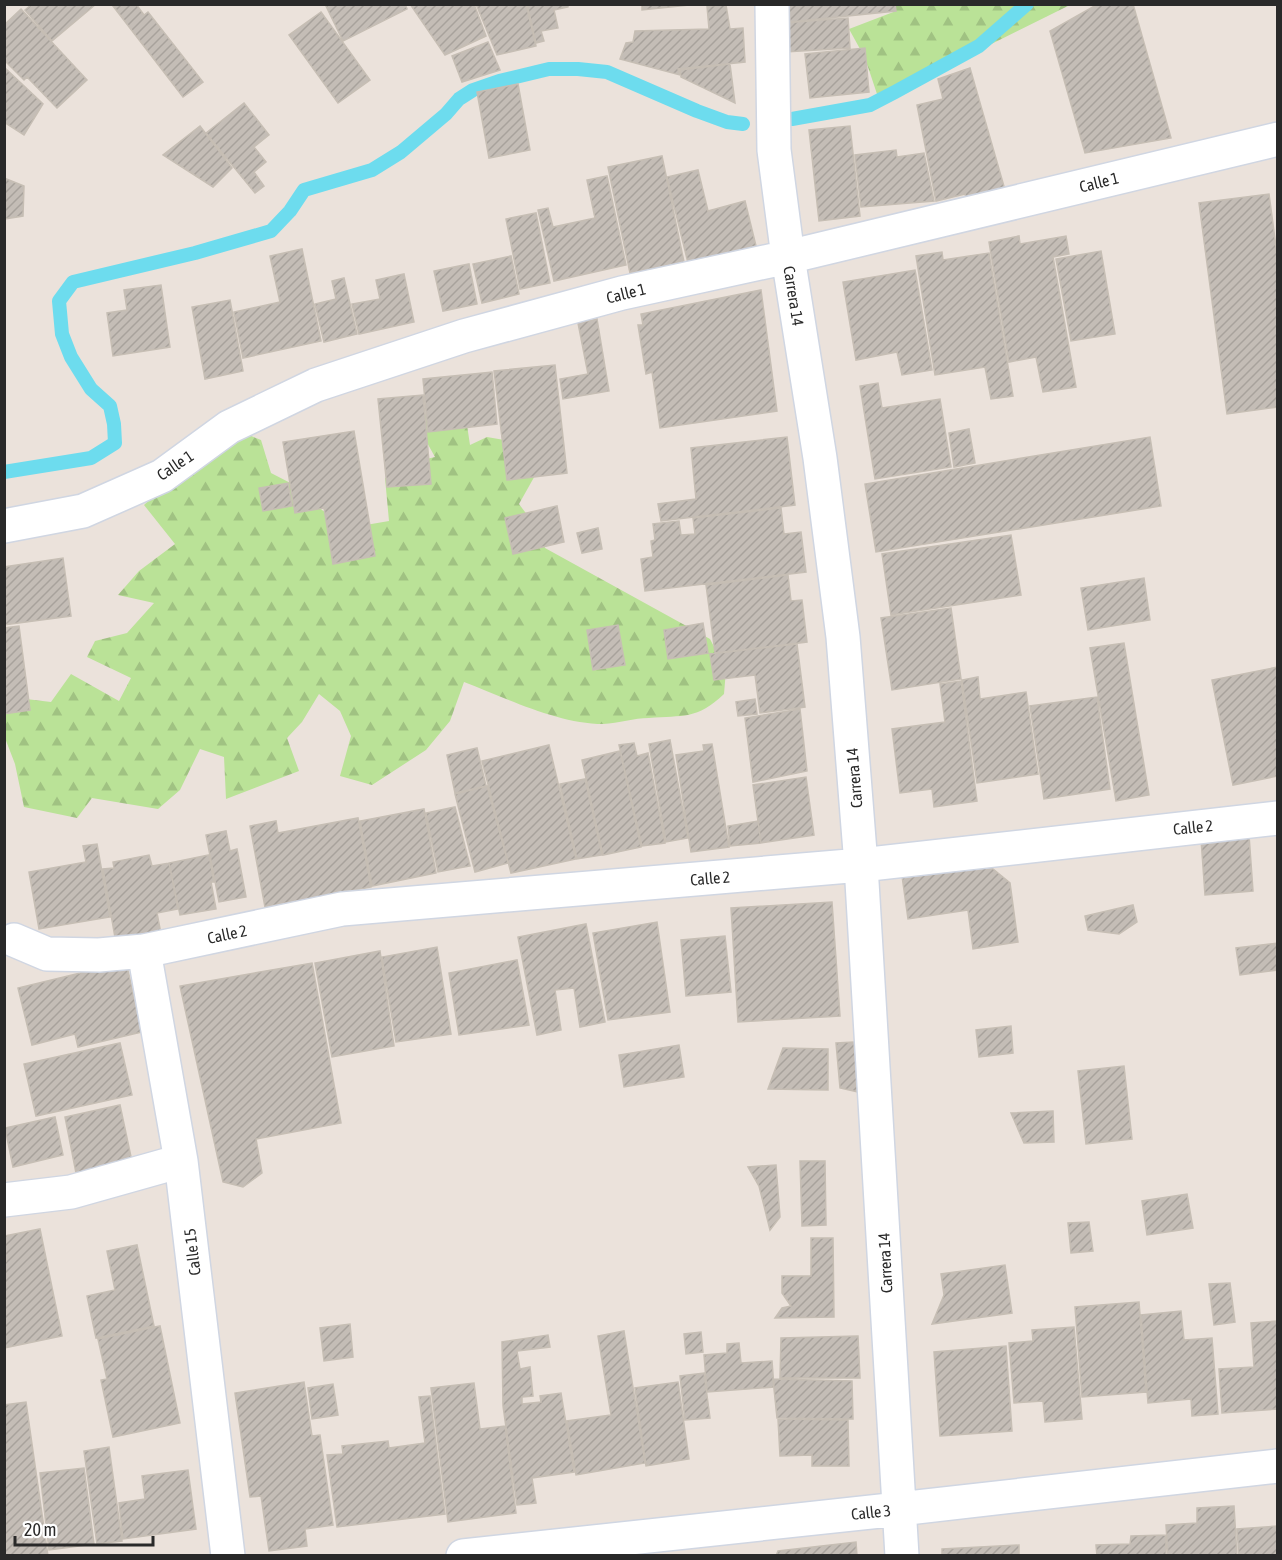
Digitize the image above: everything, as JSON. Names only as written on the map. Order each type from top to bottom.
[{"type":"street","name":"Carrera 14","points":[[772,4],[774,150],[788,257],[820,458],[843,637],[861,865],[902,1556]]},
{"type":"street","name":"Calle 1","points":[[4,526],[83,511],[162,476],[229,426],[316,385],[464,336],[622,293],[788,257],[1278,140]]},
{"type":"street","name":"Calle 2","points":[[14,940],[47,954],[99,955],[144,951],[342,909],[861,865],[1278,818]]},
{"type":"street","name":"Calle 15","points":[[144,951],[181,1161],[228,1556]]},
{"type":"street","points":[[4,1200],[71,1192],[181,1161]]},
{"type":"street","name":"Calle 3","points":[[463,1556],[1278,1466]]},
{"type":"green space","points":[[895,5],[1070,5],[879,100],[865,58],[849,29],[896,11]]},
{"type":"green space","points":[[428,408],[467,425],[470,445],[487,437],[510,441],[537,472],[519,504],[540,532],[545,548],[710,639],[726,670],[724,694],[706,708],[689,715],[603,724],[568,720],[550,715],[464,682],[450,721],[426,750],[372,785],[340,776],[351,736],[340,711],[319,694],[302,722],[287,738],[299,771],[226,799],[224,757],[200,749],[180,790],[158,809],[92,798],[77,818],[24,807],[15,764],[5,738],[4,709],[26,699],[51,702],[71,674],[119,701],[131,678],[87,657],[95,641],[127,633],[154,603],[118,595],[139,571],[175,544],[144,505],[229,427],[261,440],[271,473],[302,489],[322,510],[348,528],[389,521],[385,478],[418,461],[435,457],[420,430]]},
{"type":"building","points":[[32,4],[96,4],[52,41],[25,10]]},
{"type":"building","points":[[115,4],[136,4],[144,15],[148,12],[203,82],[183,97],[113,6]]},
{"type":"building","points":[[325,4],[405,4],[407,9],[343,41]]},
{"type":"building","points":[[410,4],[474,4],[486,36],[445,55]]},
{"type":"building","points":[[476,4],[526,4],[536,46],[497,55]]},
{"type":"building","points":[[527,4],[568,4],[568,7],[554,10],[558,28],[541,31],[544,41],[536,43]]},
{"type":"building","points":[[642,4],[699,4],[642,10]]},
{"type":"building","points":[[789,4],[895,4],[896,11],[790,22]]},
{"type":"building","points":[[1098,4],[1133,4],[1171,138],[1085,153],[1050,31]]},
{"type":"building","points":[[726,5],[730,29],[743,28],[745,62],[678,69],[680,75],[620,59],[626,43],[633,42],[635,31],[709,29],[707,6]]},
{"type":"building","points":[[21,9],[87,80],[57,108],[27,77],[24,80],[4,60],[4,25]]},
{"type":"building","points":[[321,12],[370,80],[338,103],[289,35]]},
{"type":"building","points":[[848,18],[850,48],[785,52],[784,23]]},
{"type":"building","points":[[488,42],[500,70],[462,82],[452,56]]},
{"type":"building","points":[[865,48],[869,92],[810,98],[805,54]]},
{"type":"building","points":[[730,64],[735,103],[681,77],[680,70]]},
{"type":"building","points":[[4,67],[43,104],[24,135],[4,122]]},
{"type":"building","points":[[970,68],[1007,197],[968,206],[965,194],[936,201],[917,105],[943,99],[938,79]]},
{"type":"building","points":[[518,84],[530,150],[489,158],[477,92]]},
{"type":"building","points":[[244,103],[269,135],[254,147],[266,162],[254,172],[264,186],[255,193],[206,133]]},
{"type":"building","points":[[200,126],[232,168],[213,187],[163,155]]},
{"type":"building","points":[[850,126],[860,216],[819,221],[809,130]]},
{"type":"building","points":[[896,150],[897,157],[924,153],[934,201],[861,207],[855,155]]},
{"type":"building","points":[[662,156],[684,262],[630,273],[608,167]]},
{"type":"building","points":[[698,170],[708,211],[745,201],[756,246],[688,263],[667,177]]},
{"type":"building","points":[[607,176],[626,265],[554,281],[538,210],[548,208],[553,227],[595,218],[587,180]]},
{"type":"building","points":[[4,178],[24,186],[23,216],[4,219]]},
{"type":"building","points":[[1269,194],[1278,262],[1278,407],[1227,414],[1199,203]]},
{"type":"building","points":[[536,213],[550,283],[520,289],[506,219]]},
{"type":"building","points":[[1019,236],[1020,244],[1066,236],[1069,254],[1053,257],[1076,387],[1043,392],[1036,357],[1009,362],[989,242]]},
{"type":"building","points":[[302,249],[321,341],[243,358],[234,312],[280,302],[270,256]]},
{"type":"building","points":[[1101,251],[1115,334],[1071,341],[1056,259]]},
{"type":"building","points":[[942,252],[943,260],[989,253],[1013,396],[991,399],[985,367],[935,375],[916,256]]},
{"type":"building","points":[[511,256],[519,294],[482,303],[473,264]]},
{"type":"building","points":[[469,264],[477,304],[443,311],[434,271]]},
{"type":"building","points":[[915,270],[932,370],[902,375],[897,352],[856,360],[843,282]]},
{"type":"building","points":[[404,274],[414,322],[359,334],[352,304],[380,299],[376,280]]},
{"type":"building","points":[[344,278],[357,334],[324,342],[315,304],[336,299],[332,281]]},
{"type":"building","points":[[161,285],[170,347],[113,356],[107,313],[127,310],[124,290]]},
{"type":"building","points":[[761,290],[777,411],[660,428],[652,372],[646,374],[638,325],[643,325],[641,314]]},
{"type":"building","points":[[230,300],[243,371],[205,379],[192,307]]},
{"type":"building","points":[[597,319],[609,391],[563,399],[560,379],[588,374],[578,323]]},
{"type":"building","points":[[555,365],[567,473],[507,480],[494,371]]},
{"type":"building","points":[[492,372],[497,424],[428,432],[423,379]]},
{"type":"building","points":[[878,383],[882,408],[940,399],[951,467],[875,479],[860,386]]},
{"type":"building","points":[[423,395],[431,484],[387,487],[378,399]]},
{"type":"building","points":[[969,429],[975,463],[954,467],[949,433]]},
{"type":"building","points":[[354,431],[375,556],[333,564],[324,508],[295,513],[283,442]]},
{"type":"building","points":[[787,437],[795,505],[661,521],[658,504],[696,499],[691,448]]},
{"type":"building","points":[[1150,437],[1161,506],[876,552],[865,484]]},
{"type":"building","points":[[288,483],[292,506],[263,511],[259,488]]},
{"type":"building","points":[[557,506],[564,542],[513,554],[505,518]]},
{"type":"building","points":[[781,508],[784,534],[801,532],[806,572],[645,591],[641,559],[653,557],[651,541],[655,540],[653,524],[679,521],[681,535],[695,534],[693,518]]},
{"type":"building","points":[[598,528],[602,549],[582,553],[577,533]]},
{"type":"building","points":[[1011,535],[1021,595],[891,615],[882,554]]},
{"type":"building","points":[[63,558],[71,616],[4,625],[4,567]]},
{"type":"building","points":[[788,575],[791,601],[802,600],[807,642],[715,653],[706,585]]},
{"type":"building","points":[[1144,578],[1150,620],[1088,630],[1081,588]]},
{"type":"building","points":[[951,608],[961,679],[892,690],[881,618]]},
{"type":"building","points":[[703,623],[708,653],[668,659],[664,630]]},
{"type":"building","points":[[618,625],[625,665],[593,670],[587,630]]},
{"type":"building","points":[[19,626],[30,710],[4,714],[4,628]]},
{"type":"building","points":[[1124,643],[1149,795],[1116,801],[1090,648]]},
{"type":"building","points":[[797,644],[805,707],[760,713],[755,675],[714,680],[710,654]]},
{"type":"building","points":[[1278,667],[1278,776],[1233,785],[1212,680]]},
{"type":"building","points":[[978,677],[980,699],[1026,692],[1038,774],[977,783],[962,680]]},
{"type":"building","points":[[961,681],[977,801],[934,807],[932,789],[900,793],[892,729],[945,722],[940,684]]},
{"type":"building","points":[[1097,697],[1110,789],[1044,799],[1030,706]]},
{"type":"building","points":[[755,699],[757,714],[738,716],[736,702]]},
{"type":"building","points":[[800,709],[807,771],[753,782],[745,718]]},
{"type":"building","points":[[670,740],[688,838],[666,842],[649,744]]},
{"type":"building","points":[[634,743],[637,756],[648,753],[665,843],[642,846],[619,745]]},
{"type":"building","points":[[712,744],[729,847],[691,852],[676,755],[704,751],[703,745]]},
{"type":"building","points":[[549,745],[576,859],[511,873],[482,761]]},
{"type":"building","points":[[477,748],[486,786],[455,793],[447,755]]},
{"type":"building","points":[[620,751],[641,847],[603,855],[582,760]]},
{"type":"building","points":[[806,777],[814,835],[761,843],[753,785]]},
{"type":"building","points":[[585,779],[602,855],[577,859],[560,784]]},
{"type":"building","points":[[487,786],[508,863],[475,872],[455,794]]},
{"type":"building","points":[[455,807],[470,866],[438,872],[426,813]]},
{"type":"building","points":[[424,809],[436,873],[372,886],[360,821]]},
{"type":"building","points":[[358,818],[371,887],[265,907],[250,826],[276,821],[278,833]]},
{"type":"building","points":[[758,821],[761,843],[730,846],[728,826]]},
{"type":"building","points":[[226,831],[230,851],[237,849],[246,897],[219,902],[206,835]]},
{"type":"building","points":[[1249,835],[1253,891],[1205,895],[1201,839]]},
{"type":"building","points":[[97,844],[110,917],[39,929],[29,872],[86,862],[83,846]]},
{"type":"building","points":[[149,855],[152,866],[169,863],[178,909],[157,913],[161,934],[116,943],[103,869],[114,868],[113,862]]},
{"type":"building","points":[[209,855],[216,909],[180,915],[169,863]]},
{"type":"building","points":[[987,864],[1010,883],[1018,942],[973,949],[968,910],[908,919],[902,876]]},
{"type":"building","points":[[832,902],[840,1016],[738,1022],[731,908]]},
{"type":"building","points":[[1133,905],[1137,922],[1119,934],[1088,930],[1085,916]]},
{"type":"building","points":[[657,922],[670,1012],[608,1020],[593,933]]},
{"type":"building","points":[[586,924],[605,1022],[580,1027],[574,988],[555,990],[561,1030],[537,1035],[518,937]]},
{"type":"building","points":[[725,936],[731,992],[686,996],[681,940]]},
{"type":"building","points":[[1278,943],[1278,970],[1240,975],[1236,948]]},
{"type":"building","points":[[437,947],[451,1034],[396,1042],[382,957]]},
{"type":"building","points":[[380,951],[394,1046],[332,1057],[315,963]]},
{"type":"building","points":[[517,960],[529,1025],[459,1035],[449,973]]},
{"type":"building","points":[[126,962],[142,1032],[78,1047],[75,1034],[32,1045],[18,988]]},
{"type":"building","points":[[312,963],[341,1123],[256,1139],[262,1173],[243,1187],[223,1182],[180,986]]},
{"type":"building","points":[[1011,1026],[1013,1053],[979,1057],[976,1030]]},
{"type":"building","points":[[854,1042],[858,1092],[840,1088],[836,1043]]},
{"type":"building","points":[[120,1043],[132,1095],[36,1116],[24,1064]]},
{"type":"building","points":[[679,1045],[684,1077],[624,1087],[619,1055]]},
{"type":"building","points":[[783,1048],[828,1049],[828,1090],[768,1089]]},
{"type":"building","points":[[1124,1066],[1132,1139],[1086,1144],[1078,1071]]},
{"type":"building","points":[[120,1105],[134,1171],[78,1183],[65,1117]]},
{"type":"building","points":[[1053,1111],[1054,1142],[1024,1143],[1011,1113]]},
{"type":"building","points":[[55,1117],[63,1155],[13,1167],[5,1128]]},
{"type":"building","points":[[800,1161],[825,1161],[826,1225],[802,1226]]},
{"type":"building","points":[[776,1165],[780,1217],[770,1230],[759,1186],[748,1167]]},
{"type":"building","points":[[1187,1194],[1193,1228],[1147,1235],[1142,1201]]},
{"type":"building","points":[[1089,1222],[1093,1251],[1071,1253],[1068,1223]]},
{"type":"building","points":[[40,1229],[62,1336],[4,1348],[4,1262],[6,1261],[4,1236]]},
{"type":"building","points":[[811,1238],[833,1238],[834,1317],[775,1318],[782,1308],[791,1306],[782,1293],[782,1276],[811,1276]]},
{"type":"building","points":[[137,1245],[154,1326],[96,1338],[87,1296],[115,1290],[107,1251]]},
{"type":"building","points":[[1005,1265],[1012,1313],[932,1324],[944,1295],[941,1274]]},
{"type":"building","points":[[1230,1283],[1235,1322],[1214,1325],[1209,1284]]},
{"type":"building","points":[[1139,1302],[1146,1392],[1082,1397],[1075,1307]]},
{"type":"building","points":[[1181,1311],[1184,1340],[1212,1338],[1218,1414],[1192,1416],[1191,1399],[1148,1403],[1141,1315]]},
{"type":"building","points":[[1278,1321],[1278,1409],[1222,1413],[1219,1369],[1254,1367],[1251,1323]]},
{"type":"building","points":[[350,1324],[353,1357],[324,1361],[320,1328]]},
{"type":"building","points":[[160,1326],[180,1423],[113,1437],[101,1380],[107,1379],[98,1339]]},
{"type":"building","points":[[1074,1327],[1082,1419],[1045,1422],[1043,1401],[1014,1403],[1009,1343],[1033,1341],[1032,1330]]},
{"type":"building","points":[[624,1331],[645,1463],[576,1475],[567,1421],[611,1415],[598,1336]]},
{"type":"building","points":[[701,1332],[703,1352],[686,1354],[684,1334]]},
{"type":"building","points":[[548,1335],[550,1347],[517,1351],[520,1369],[530,1367],[533,1396],[522,1397],[522,1404],[541,1402],[540,1396],[561,1393],[574,1472],[532,1478],[536,1503],[517,1505],[503,1406],[502,1342]]},
{"type":"building","points":[[858,1336],[860,1378],[780,1378],[781,1338]]},
{"type":"building","points":[[739,1343],[741,1363],[772,1361],[774,1387],[707,1392],[704,1355],[727,1353],[727,1344]]},
{"type":"building","points":[[1006,1346],[1012,1431],[940,1436],[934,1352]]},
{"type":"building","points":[[704,1373],[710,1418],[685,1420],[680,1376]]},
{"type":"building","points":[[773,1379],[852,1381],[853,1419],[777,1418]]},
{"type":"building","points":[[304,1382],[312,1436],[320,1435],[333,1525],[305,1529],[307,1546],[269,1551],[261,1496],[250,1497],[235,1393]]},
{"type":"building","points":[[678,1382],[689,1459],[646,1466],[635,1388]]},
{"type":"building","points":[[474,1383],[480,1429],[505,1426],[516,1513],[448,1522],[431,1388]]},
{"type":"building","points":[[333,1384],[338,1415],[312,1419],[308,1388]]},
{"type":"building","points":[[430,1396],[445,1514],[337,1527],[327,1455],[343,1454],[342,1446],[388,1441],[389,1448],[425,1443],[419,1397]]},
{"type":"building","points":[[26,1402],[48,1556],[4,1556],[4,1405]]},
{"type":"building","points":[[778,1419],[848,1420],[849,1466],[812,1466],[812,1455],[780,1456]]},
{"type":"building","points":[[109,1447],[122,1541],[97,1544],[84,1451]]},
{"type":"building","points":[[84,1468],[94,1544],[49,1550],[40,1473]]},
{"type":"building","points":[[188,1470],[196,1529],[123,1539],[119,1503],[145,1499],[142,1476]]},
{"type":"building","points":[[1234,1506],[1237,1556],[1168,1556],[1166,1525],[1197,1523],[1197,1508]]},
{"type":"building","points":[[1278,1526],[1278,1556],[1239,1556],[1237,1529]]},
{"type":"building","points":[[1166,1535],[1166,1556],[1097,1556],[1096,1545],[1130,1544],[1131,1536]]},
{"type":"building","points":[[856,1542],[857,1556],[776,1556],[778,1551]]},
{"type":"building","points":[[1019,1545],[1019,1556],[942,1556],[942,1549]]},
{"type":"waterway","points":[[792,119],[870,105],[979,46],[1027,4]]},
{"type":"waterway","points":[[4,472],[91,458],[115,443],[110,406],[91,389],[71,357],[62,334],[59,301],[73,282],[195,253],[271,231],[290,211],[304,190],[372,170],[401,152],[446,114],[459,99],[473,90],[549,69],[607,72],[697,111],[727,122],[743,124]]}]
